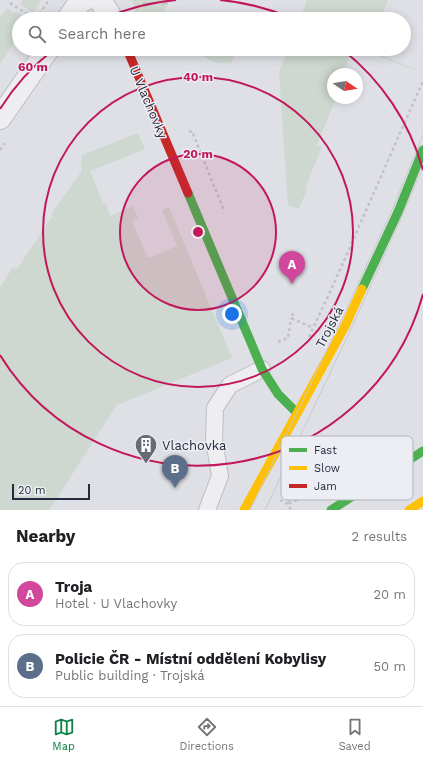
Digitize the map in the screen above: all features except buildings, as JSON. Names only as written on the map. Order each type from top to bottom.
[{"type":"street","points":[[73,12],[80,2],[84,0]]},
{"type":"street","points":[[100,0],[108,12]]},
{"type":"street","points":[[0,118],[43,56]]},
{"type":"street","name":"U Vlachovky","points":[[130,56],[262,369],[278,394],[297,413]]},
{"type":"street","name":"Trojská","points":[[284,436],[345,326],[398,212],[423,150]]},
{"type":"street","name":"Trojská","points":[[244,510],[281,442]]},
{"type":"street","points":[[413,457],[423,451]]},
{"type":"street","points":[[331,510],[347,500]]},
{"type":"street","points":[[409,510],[423,501]]},
{"type":"lane","points":[[207,510],[220,476],[214,440],[215,408],[230,385],[262,369]]},
{"type":"path","points":[[41,12],[49,0]]},
{"type":"path","points":[[10,3],[25,12]]},
{"type":"path","points":[[306,342],[335,281],[423,81]]},
{"type":"path","points":[[277,343],[288,338],[293,314]]},
{"type":"path","points":[[291,318],[313,328]]},
{"type":"path","points":[[280,500],[288,504],[291,510]]},
{"type":"path","points":[[288,504],[289,500]]},
{"type":"path","points":[[288,504],[297,500]]},
{"type":"green space","points":[[22,0],[41,0],[34,12],[20,4],[23,1]]},
{"type":"green space","points":[[132,0],[170,0],[164,12],[136,12]]},
{"type":"green space","points":[[307,0],[388,0],[383,12],[303,12]]},
{"type":"green space","points":[[7,8],[13,12],[12,46],[0,64],[0,17]]},
{"type":"green space","points":[[205,56],[234,56],[231,63],[217,63]]},
{"type":"green space","points":[[285,56],[350,56],[345,68],[327,68],[327,104],[334,104],[317,145],[322,147],[305,188],[307,189],[299,209],[288,205],[279,72]]},
{"type":"green space","points":[[379,56],[382,56],[415,69],[414,70]]},
{"type":"green space","points":[[138,133],[145,149],[90,171],[103,203],[106,203],[110,216],[133,206],[138,218],[132,221],[148,258],[177,246],[162,210],[169,207],[232,358],[117,405],[49,510],[0,510],[0,287],[13,267],[17,269],[53,215],[51,214],[81,172],[82,155]]},
{"type":"tram line","points":[[286,436],[392,210],[423,135]]},
{"type":"tram line","points":[[300,436],[351,329],[423,166]]},
{"type":"tram line","points":[[250,510],[281,446]]},
{"type":"tram line","points":[[265,510],[281,476]]},
{"type":"traffic: fast","points":[[362,289],[398,212],[423,150]]},
{"type":"traffic: fast","points":[[188,193],[262,369],[278,394],[297,413]]},
{"type":"traffic: fast","points":[[413,457],[423,451]]},
{"type":"traffic: fast","points":[[331,510],[347,500]]},
{"type":"traffic: slow","points":[[285,436],[345,326],[362,289]]},
{"type":"traffic: slow","points":[[244,510],[281,443]]},
{"type":"traffic: slow","points":[[409,510],[423,501]]},
{"type":"traffic: jam","points":[[130,56],[188,193]]},
{"type":"place","name":"Troja","points":[[292,284]]},
{"type":"place","name":"Vlachovka","points":[[146,464]]},
{"type":"place","name":"Policie ČR - Místní oddělení Kobylisy","points":[[175,488]]}]
